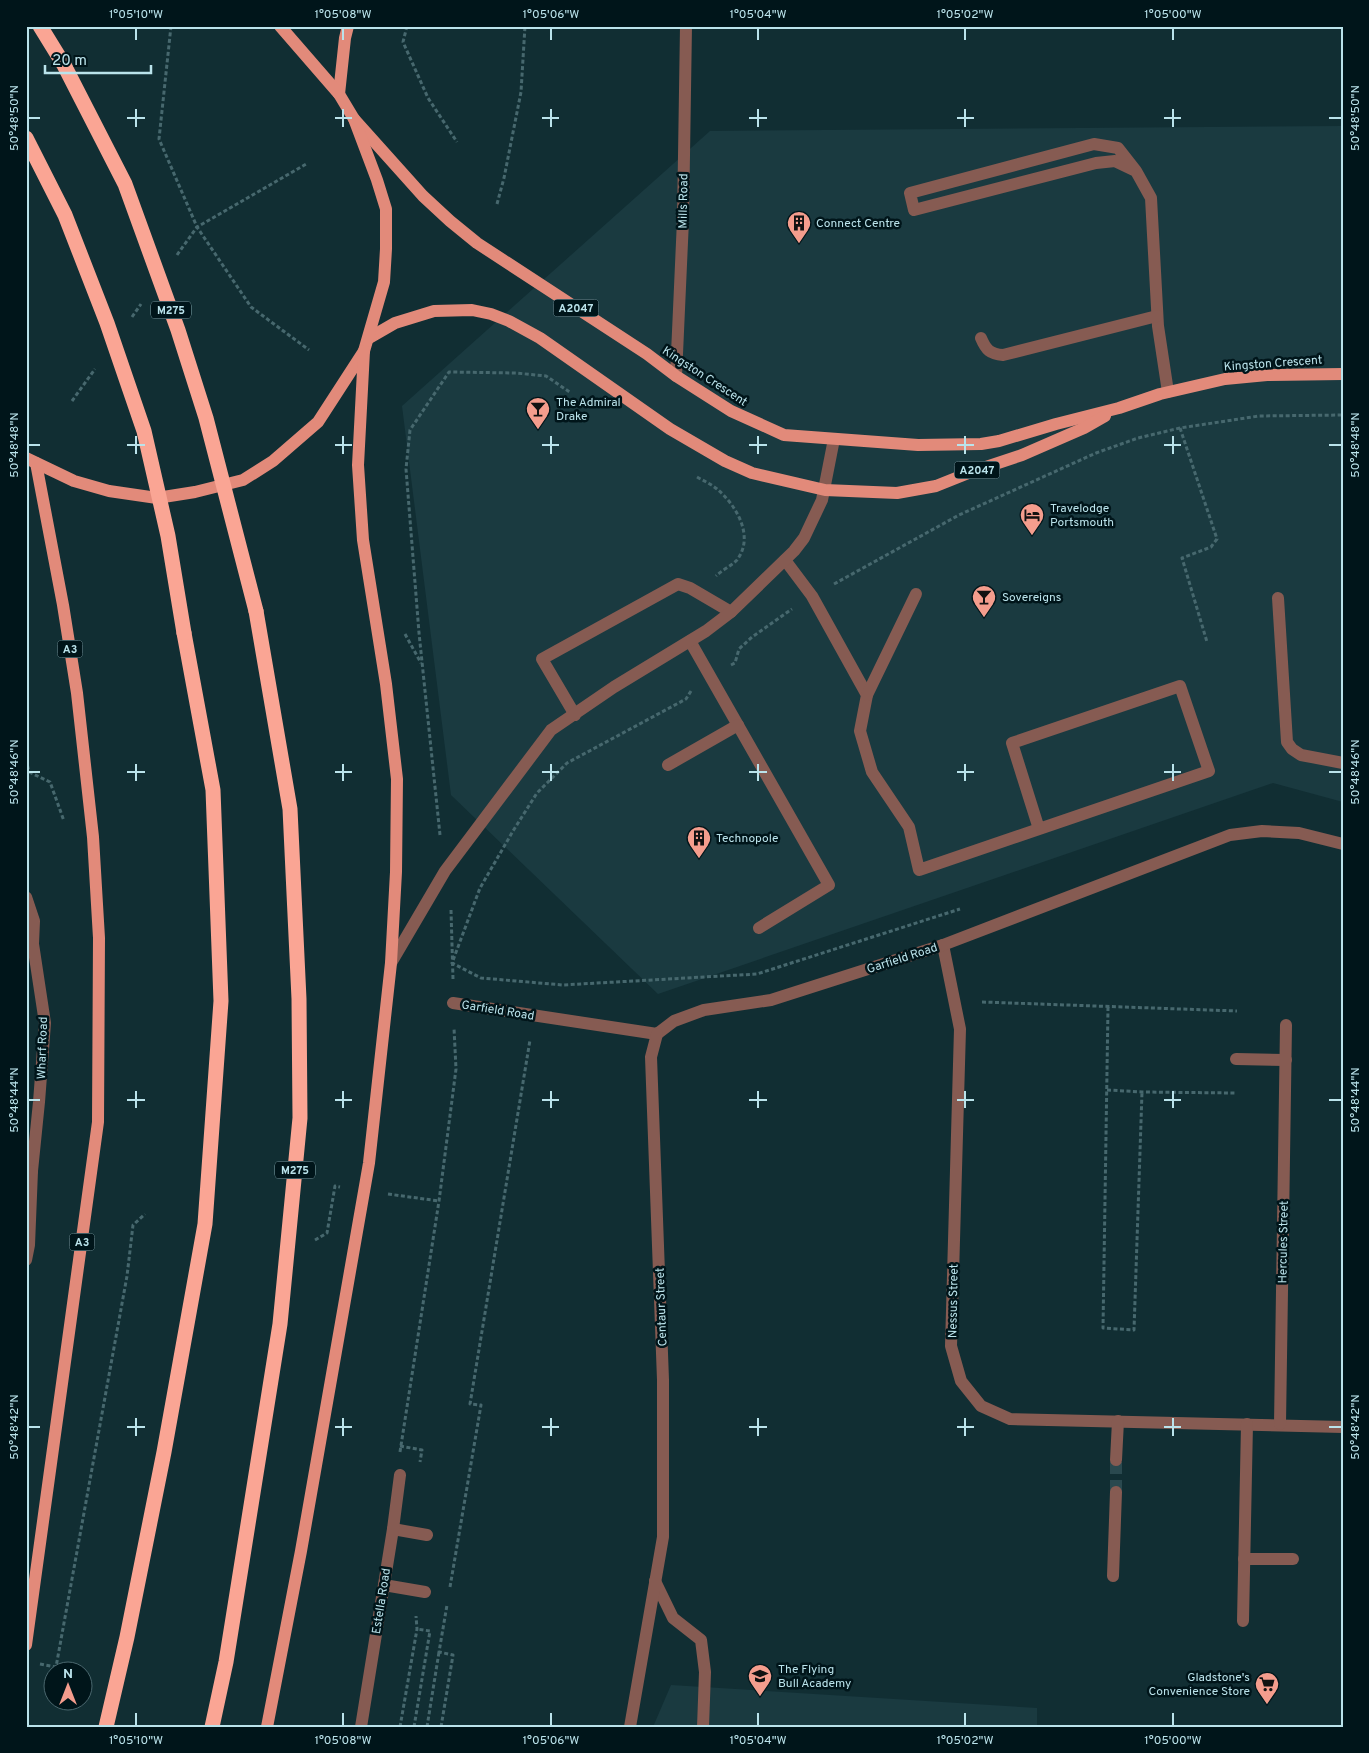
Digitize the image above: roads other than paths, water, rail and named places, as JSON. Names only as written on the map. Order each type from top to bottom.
[{"type":"highway","name":"M275","points":[[40,26],[64,65],[125,184],[178,330],[206,418],[256,611],[290,809],[299,998],[300,1118],[280,1324],[226,1662],[212,1727]]},
{"type":"highway","points":[[26,138],[65,215],[107,323],[144,431],[168,536],[213,790],[221,1002],[205,1224],[164,1452],[127,1636],[106,1727]]},
{"type":"main road","points":[[31,461],[74,481],[93,487],[157,498],[195,492],[244,480],[272,461],[318,422],[364,351],[384,282],[386,209],[354,119],[339,94],[280,26]]},
{"type":"main road","points":[[339,94],[348,26]]},
{"type":"main road","name":"Kingston Crescent","points":[[354,119],[423,196],[457,226],[500,259],[730,411],[784,435],[918,445],[970,445],[998,441],[1120,408],[1168,392],[1225,379],[1266,375],[1343,374]]},
{"type":"main road","name":"Kingston Crescent","points":[[369,338],[395,323],[434,311],[472,310],[491,314],[509,321],[540,338],[670,429],[725,461],[752,473],[825,490],[897,493],[936,486],[1022,455],[1084,428],[1120,408]]},
{"type":"main road","points":[[266,1727],[300,1551],[369,1164],[391,963],[396,872],[397,779],[386,684],[363,540],[358,465],[364,351]]},
{"type":"main road","name":"A3","points":[[26,1645],[98,1122],[99,938],[93,837],[76,684],[63,605],[31,461]]},
{"type":"street","name":"Mills Road","points":[[676,376],[683,220],[686,26]]},
{"type":"street","points":[[1136,171],[1115,161],[1096,163],[914,210],[910,193],[1094,144],[1118,148],[1136,171],[1151,198],[1157,316],[1168,392]]},
{"type":"street","points":[[981,338],[985,348],[991,354],[1003,355],[1157,316]]},
{"type":"street","points":[[391,963],[445,871],[551,730],[690,641],[730,612],[785,560],[804,538],[822,500],[834,439]]},
{"type":"street","points":[[785,560],[812,596],[867,695]]},
{"type":"street","points":[[574,714],[542,659],[678,584],[690,588],[730,612]]},
{"type":"street","points":[[916,594],[867,695],[860,731],[872,772],[909,827],[919,870],[1039,829],[1209,770],[1180,686],[1012,743],[1039,829]]},
{"type":"street","points":[[1278,598],[1287,742],[1292,749],[1301,755],[1343,763]]},
{"type":"street","points":[[690,641],[830,885],[759,928]]},
{"type":"street","points":[[668,765],[738,725]]},
{"type":"street","name":"Garfield Road","points":[[453,1003],[657,1034],[674,1021],[704,1010],[771,1000],[942,945],[1230,835],[1262,831],[1299,833],[1343,844]]},
{"type":"street","name":"Wharf Road","points":[[26,897],[34,921],[33,944],[45,1023],[30,1143],[29,1175]]},
{"type":"street","name":"Wharf Road","points":[[26,958],[33,944]]},
{"type":"street","name":"Nessus Street","points":[[942,945],[960,1029],[952,1346],[961,1381],[981,1406],[1010,1419],[1343,1427]]},
{"type":"street","name":"Hercules Street","points":[[1280,1424],[1286,1025]]},
{"type":"street","name":"Centaur Street","points":[[630,1727],[663,1537],[663,1380],[651,1057],[657,1034]]},
{"type":"street","points":[[1236,1059],[1286,1060]]},
{"type":"street","points":[[26,1197],[29,1175]]},
{"type":"street","points":[[26,1260],[29,1245],[29,1175]]},
{"type":"street","points":[[1116,1460],[1118,1421]]},
{"type":"street","points":[[1243,1621],[1247,1424]]},
{"type":"street","name":"Estella Road","points":[[361,1727],[400,1474]]},
{"type":"street","points":[[1114,1576],[1116,1492]]},
{"type":"street","points":[[393,1529],[428,1535]]},
{"type":"street","points":[[1244,1559],[1293,1559]]},
{"type":"street","points":[[655,1581],[673,1618],[701,1640],[705,1672],[703,1727]]},
{"type":"street","points":[[384,1585],[425,1592]]},
{"type":"tunnel","points":[[1116,1460],[1116,1492]]},
{"type":"place","name":"Connect Centre","points":[[799,244]]},
{"type":"place","name":"The Admiral Drake","points":[[538,430]]},
{"type":"place","name":"Travelodge Portsmouth","points":[[1032,536]]},
{"type":"place","name":"Sovereigns","points":[[984,618]]},
{"type":"place","name":"Technopole","points":[[699,859]]},
{"type":"place","name":"The Flying Bull Academy","points":[[760,1697]]},
{"type":"place","name":"Gladstone's Convenience Store","points":[[1267,1705]]}]
